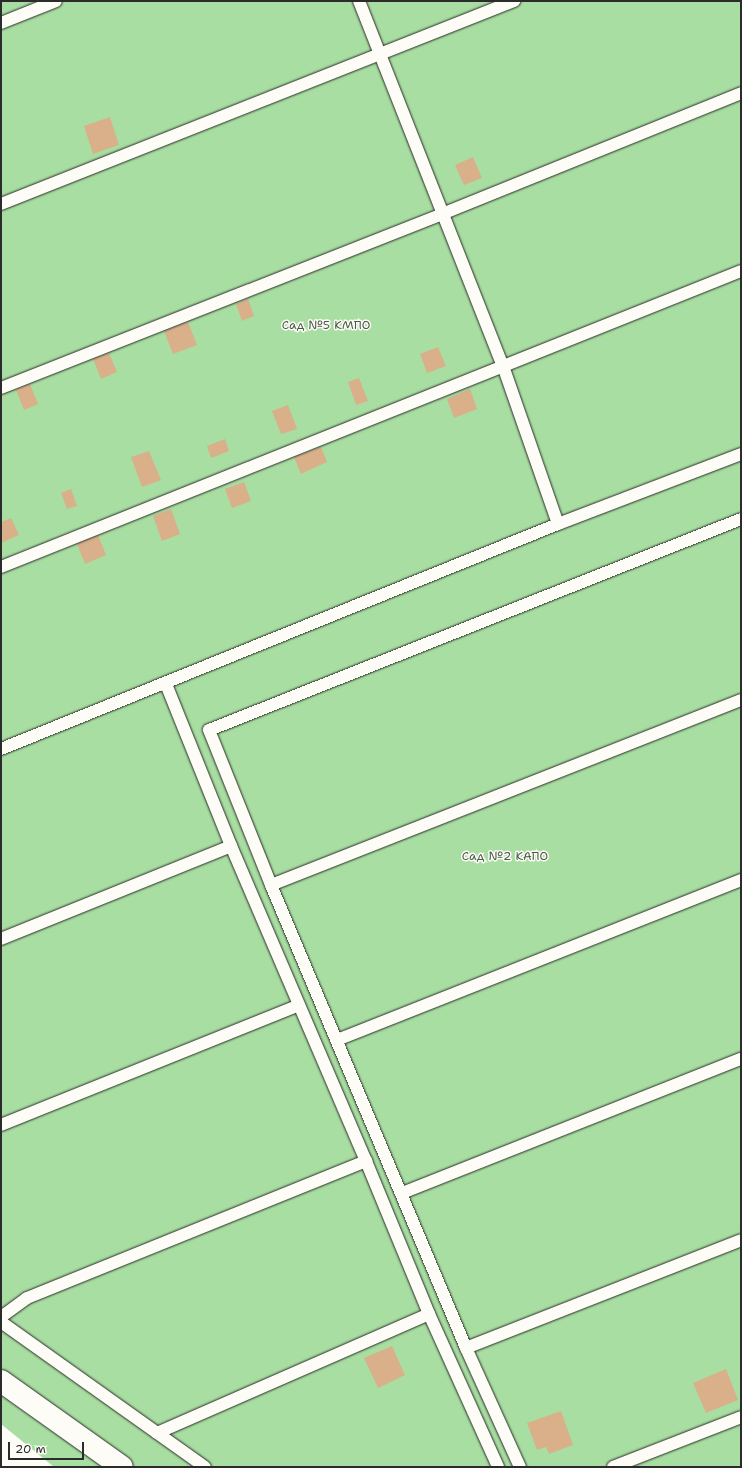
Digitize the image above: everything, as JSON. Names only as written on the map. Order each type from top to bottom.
[{"type":"street","points":[[1,1381],[122,1467]]},
{"type":"lane","points":[[1,23],[56,1]]},
{"type":"lane","points":[[359,1],[379,55],[503,366],[558,524]]},
{"type":"lane","points":[[1,204],[514,1]]},
{"type":"lane","points":[[1,388],[442,214],[741,93]]},
{"type":"lane","points":[[1,567],[741,271]]},
{"type":"lane","points":[[1,749],[166,684],[558,524],[741,454]]},
{"type":"lane","points":[[520,1467],[466,1348],[271,885],[209,730],[741,519]]},
{"type":"lane","points":[[166,684],[231,846],[366,1161],[429,1314],[498,1467]]},
{"type":"lane","points":[[271,885],[741,700]]},
{"type":"lane","points":[[1,939],[231,846]]},
{"type":"lane","points":[[337,1040],[741,880]]},
{"type":"lane","points":[[1,1125],[299,1005]]},
{"type":"lane","points":[[402,1193],[741,1059]]},
{"type":"lane","points":[[1,1317],[27,1298],[366,1161]]},
{"type":"lane","points":[[466,1348],[741,1240]]},
{"type":"lane","points":[[157,1433],[429,1314]]},
{"type":"lane","points":[[1,1322],[205,1467]]},
{"type":"lane","points":[[613,1467],[741,1417]]},
{"type":"green space","name":"Сад №5 КМПО","points":[[1,1],[741,1],[741,1467],[54,1467],[1,1424]]},
{"type":"building","points":[[110,117],[119,145],[93,154],[84,126]]},
{"type":"building","points":[[473,157],[482,178],[464,185],[455,165]]},
{"type":"building","points":[[248,299],[254,316],[242,321],[236,304]]},
{"type":"building","points":[[188,322],[197,345],[173,354],[164,331]]},
{"type":"building","points":[[438,347],[446,366],[427,373],[420,354]]},
{"type":"building","points":[[109,353],[117,372],[101,379],[93,359]]},
{"type":"building","points":[[359,378],[368,401],[356,405],[348,382]]},
{"type":"building","points":[[30,384],[38,404],[24,410],[16,390]]},
{"type":"building","points":[[470,389],[477,409],[454,418],[447,399]]},
{"type":"building","points":[[288,405],[297,429],[281,434],[272,411]]},
{"type":"building","points":[[225,439],[229,451],[211,458],[207,446]]},
{"type":"building","points":[[321,447],[327,462],[301,474],[294,457]]},
{"type":"building","points":[[149,451],[161,480],[142,487],[131,457]]},
{"type":"building","points":[[244,482],[251,501],[232,508],[225,489]]},
{"type":"building","points":[[71,489],[77,506],[67,509],[61,493]]},
{"type":"building","points":[[171,509],[180,534],[162,541],[153,516]]},
{"type":"building","points":[[11,518],[19,535],[1,543],[1,522]]},
{"type":"building","points":[[98,535],[106,555],[85,564],[77,544]]},
{"type":"building","points":[[392,1346],[405,1375],[378,1388],[364,1358]]},
{"type":"building","points":[[726,1369],[738,1400],[706,1413],[693,1383]]},
{"type":"building","points":[[561,1411],[573,1445],[549,1454],[546,1447],[537,1450],[527,1423]]},
{"type":"park label","name":"Сад №2 КАПО","points":[[505,857]]}]
